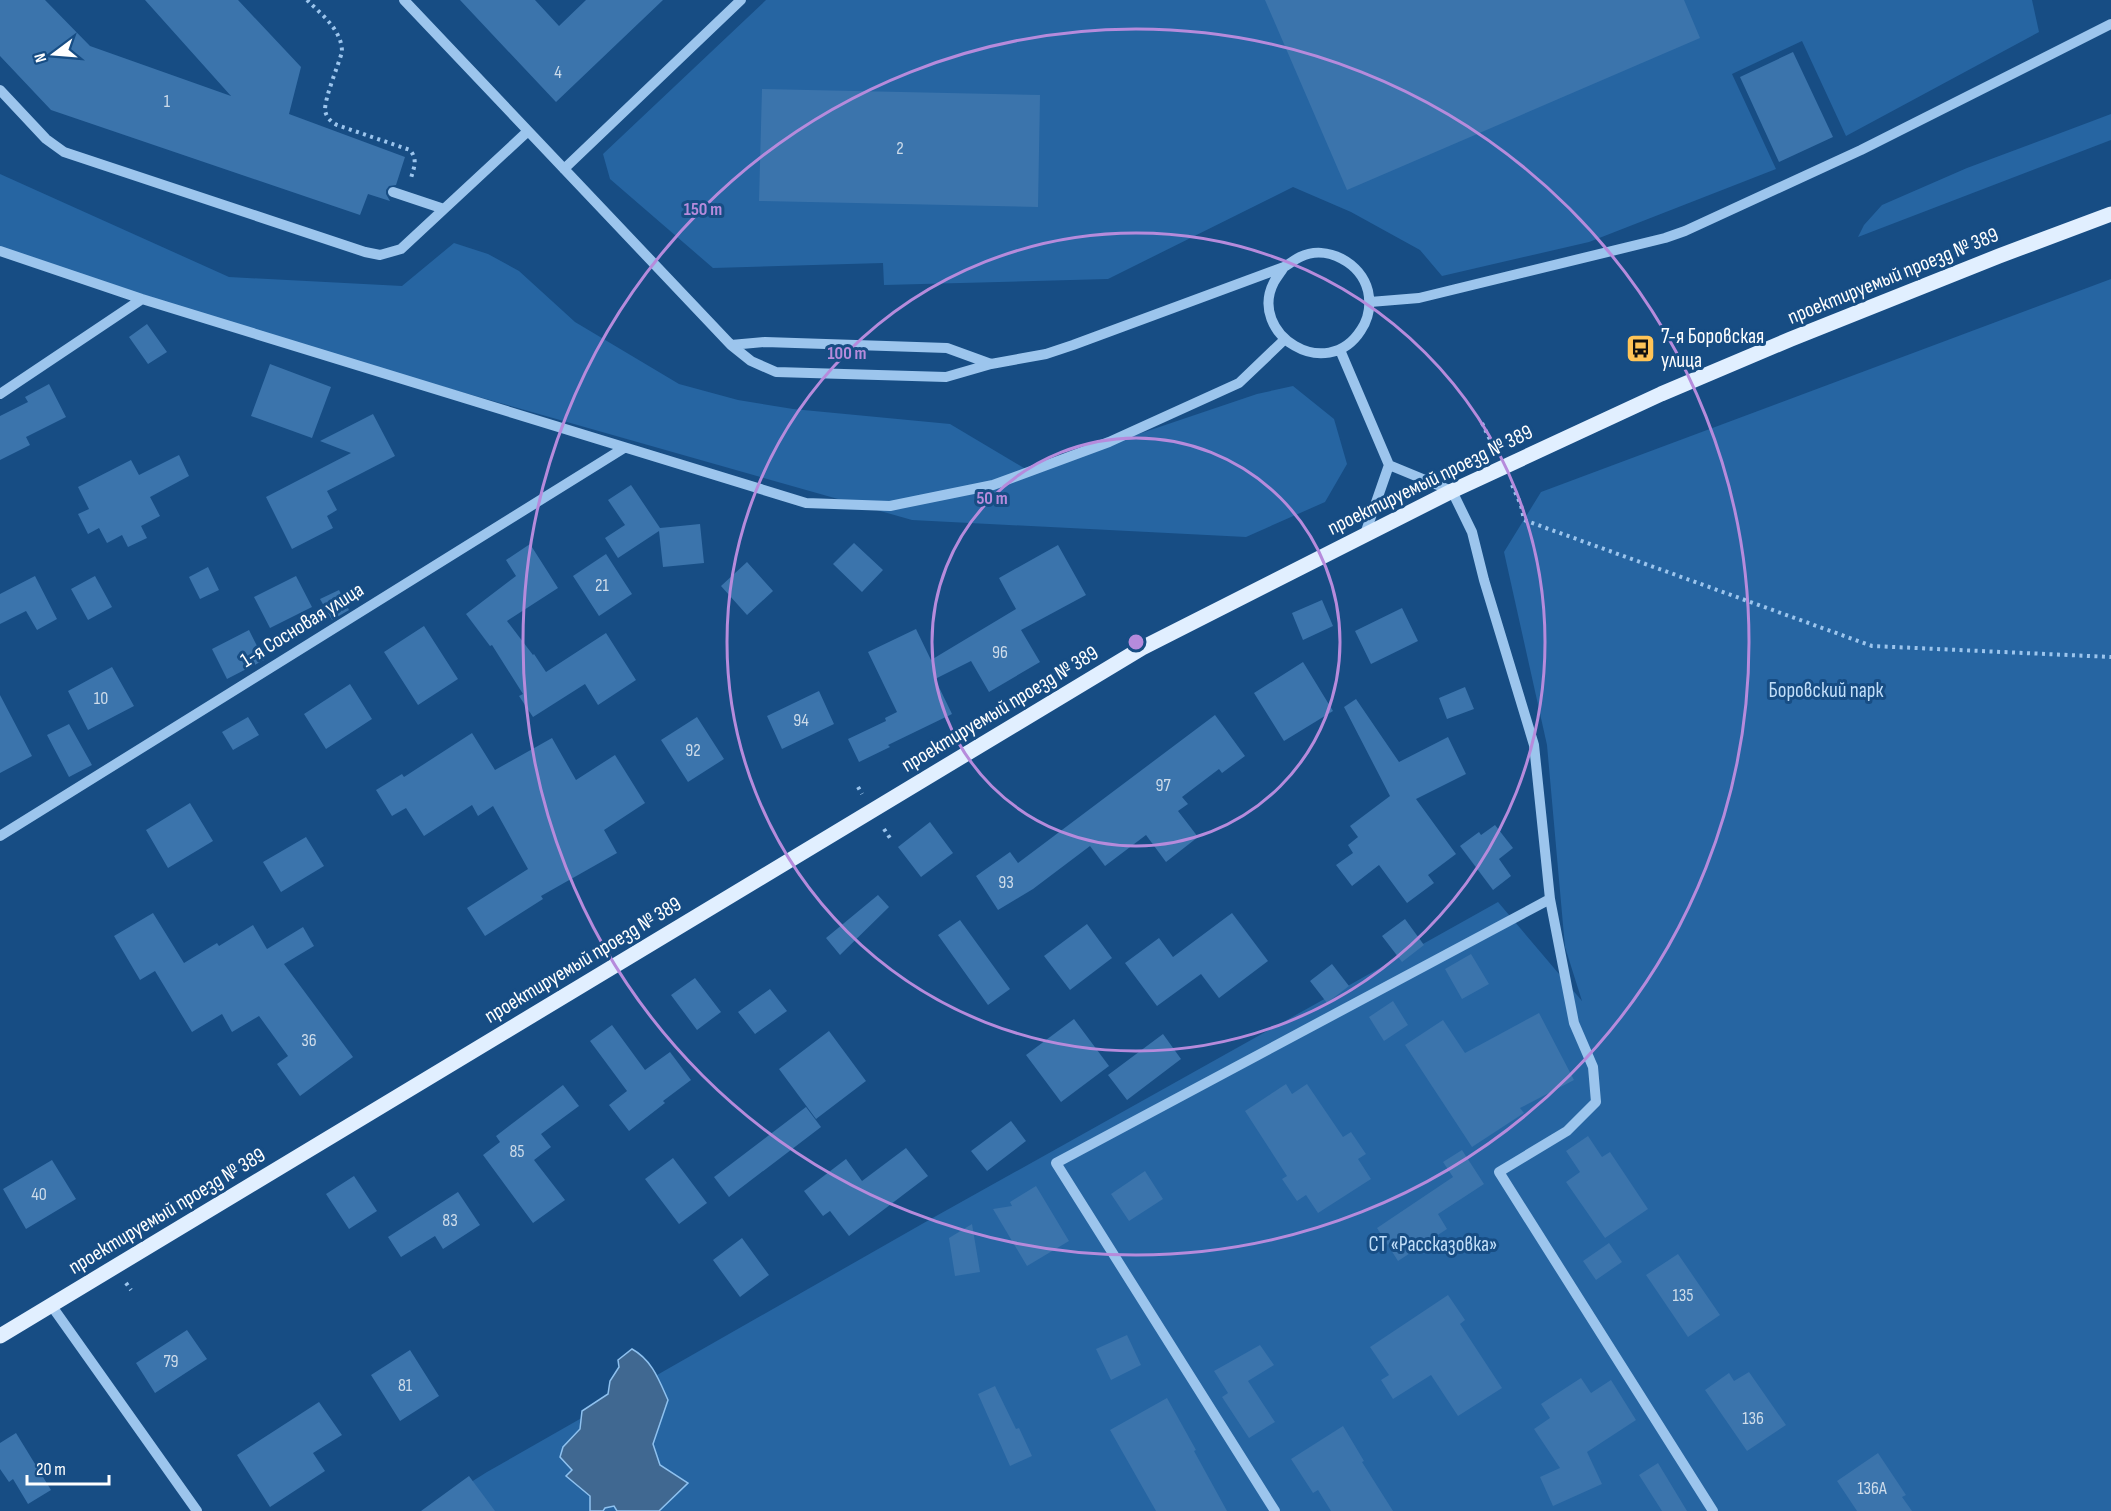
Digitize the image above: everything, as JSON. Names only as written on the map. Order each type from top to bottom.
[{"type":"main road","name":"проектируемый проезд № 389","points":[[0,1336],[1142,648],[1452,490],[1661,394],[1791,339],[2111,214]]},
{"type":"street","points":[[404,0],[731,345],[751,361],[776,372],[946,377],[991,364],[1046,354],[1284,267],[1301,256],[1320,253],[1339,256],[1355,267],[1366,283],[1370,302],[1367,322],[1356,339],[1340,350],[1320,354],[1301,351],[1284,340],[1273,323],[1269,303],[1273,284],[1284,267]]},
{"type":"street","points":[[564,169],[741,0]]},
{"type":"street","points":[[1370,302],[1419,298],[1665,238],[1685,231],[1861,150],[2111,24]]},
{"type":"street","points":[[0,90],[45,140],[64,152],[380,255],[401,249],[528,131]]},
{"type":"street","points":[[393,192],[444,209]]},
{"type":"street","points":[[0,251],[142,299],[806,502],[890,506],[993,485],[1109,442],[1239,383],[1284,340]]},
{"type":"street","points":[[0,394],[142,299]]},
{"type":"street","points":[[731,345],[777,342],[947,348],[991,364]]},
{"type":"street","points":[[1340,350],[1389,465],[1365,534]]},
{"type":"street","name":"1-я Сосновая улица","points":[[0,836],[624,448]]},
{"type":"street","points":[[1389,465],[1452,490],[1473,532],[1484,580],[1534,745],[1550,900],[1574,1023],[1593,1066],[1596,1102],[1567,1131],[1499,1172],[1713,1511]]},
{"type":"street","points":[[1275,1511],[1056,1163],[1550,900]]},
{"type":"street","points":[[51,1305],[197,1511]]},
{"type":"path","points":[[307,0],[336,30],[342,46],[327,100],[325,110],[327,117],[337,125],[410,150],[416,163],[405,196]]},
{"type":"path","points":[[1521,505],[1524,520],[1872,646],[2111,657]]},
{"type":"green space","points":[[766,0],[2032,0],[2039,32],[1846,136],[1802,41],[1732,74],[1776,169],[1589,242],[1442,276],[1420,250],[1351,212],[1293,187],[1108,279],[884,285],[883,263],[713,268],[610,179],[603,154]]},
{"type":"green space","points":[[2111,114],[2111,140],[1858,237],[1864,225],[1882,205],[1967,168]]},
{"type":"green space","points":[[0,174],[229,277],[402,286],[454,243],[488,254],[519,271],[575,322],[679,384],[738,400],[793,409],[950,424],[1029,471],[1257,394],[1293,386],[1334,419],[1347,464],[1325,502],[1246,537],[912,520],[176,311],[0,251]]},
{"type":"green space","points":[[2111,279],[2111,1511],[425,1511],[487,1472],[929,1220],[1498,902],[1582,1001],[1565,947],[1547,745],[1504,552],[1541,492]]},
{"type":"shaded area","points":[[632,1349],[650,1365],[668,1400],[653,1444],[660,1465],[688,1483],[659,1511],[617,1511],[614,1506],[605,1508],[603,1511],[590,1511],[590,1496],[566,1476],[572,1470],[560,1457],[563,1447],[580,1429],[582,1411],[608,1394],[610,1381],[619,1367],[618,1360]]},
{"type":"building","points":[[0,0],[45,0],[90,46],[231,96],[145,0],[238,0],[301,67],[289,114],[405,157],[396,185],[389,186],[386,190],[390,201],[368,194],[360,215],[51,110],[0,56]]},
{"type":"building","points":[[460,0],[535,0],[559,26],[586,0],[663,0],[556,102]]},
{"type":"building","points":[[1265,0],[1684,0],[1700,38],[1347,190]]},
{"type":"building","points":[[1793,52],[1833,137],[1779,162],[1740,77]]},
{"type":"building","points":[[762,89],[1040,95],[1038,207],[759,201]]},
{"type":"building","points":[[147,324],[167,352],[148,364],[129,337]]},
{"type":"building","points":[[270,364],[331,387],[312,438],[251,416]]},
{"type":"building","points":[[49,384],[66,417],[26,437],[30,445],[0,460],[0,416],[28,402],[25,397]]},
{"type":"building","points":[[373,414],[395,456],[327,491],[337,510],[327,516],[333,528],[292,549],[266,497],[351,453],[320,441]]},
{"type":"building","points":[[179,455],[189,476],[150,497],[160,516],[141,526],[147,538],[128,547],[122,535],[107,543],[99,528],[88,534],[78,514],[89,509],[78,487],[131,460],[139,475]]},
{"type":"building","points":[[631,485],[660,528],[700,524],[704,563],[663,567],[659,531],[618,558],[605,538],[625,525],[608,500]]},
{"type":"building","points":[[854,543],[883,570],[862,592],[833,564]]},
{"type":"building","points":[[530,544],[558,588],[507,621],[546,672],[606,633],[636,680],[598,705],[585,684],[533,717],[519,696],[523,694],[492,645],[490,646],[466,614],[516,576],[506,560]]},
{"type":"building","points":[[1058,545],[1086,595],[1021,630],[1040,662],[989,692],[971,661],[935,679],[952,714],[888,745],[890,747],[859,762],[848,739],[886,721],[885,718],[897,712],[868,652],[916,629],[931,660],[1016,609],[999,578]]},
{"type":"building","points":[[606,554],[632,594],[599,616],[573,576]]},
{"type":"building","points":[[747,562],[773,591],[747,615],[721,586]]},
{"type":"building","points":[[208,567],[219,590],[200,599],[189,577]]},
{"type":"building","points":[[35,576],[57,619],[37,630],[26,611],[0,624],[0,594]]},
{"type":"building","points":[[95,576],[112,607],[88,620],[71,589]]},
{"type":"building","points":[[296,576],[312,607],[270,628],[254,597]]},
{"type":"building","points":[[339,590],[349,610],[332,620],[320,599]]},
{"type":"building","points":[[1322,600],[1333,626],[1303,640],[1292,613]]},
{"type":"building","points":[[1402,608],[1418,641],[1371,664],[1355,631]]},
{"type":"building","points":[[424,626],[458,679],[418,705],[384,652]]},
{"type":"building","points":[[249,630],[264,660],[227,679],[212,649]]},
{"type":"building","points":[[1303,662],[1333,711],[1284,741],[1254,693]]},
{"type":"building","points":[[112,667],[134,706],[88,730],[68,691]]},
{"type":"building","points":[[350,684],[372,719],[326,749],[304,714]]},
{"type":"building","points":[[1465,687],[1474,709],[1447,719],[1439,698]]},
{"type":"building","points":[[819,691],[834,724],[782,749],[767,716]]},
{"type":"building","points":[[0,695],[32,756],[0,773]]},
{"type":"building","points":[[1356,699],[1399,762],[1448,737],[1466,774],[1416,799],[1456,854],[1428,875],[1434,883],[1407,903],[1379,865],[1352,886],[1336,865],[1353,853],[1348,845],[1358,837],[1350,826],[1390,796],[1344,707]]},
{"type":"building","points":[[1215,715],[1245,756],[1222,773],[1219,769],[1182,797],[1188,804],[1178,811],[1198,837],[1166,862],[1146,835],[1105,866],[1090,846],[1033,889],[998,910],[976,876],[1010,852],[1018,863]]},
{"type":"building","points":[[248,717],[259,735],[233,750],[222,732]]},
{"type":"building","points":[[697,717],[724,759],[688,782],[661,740]]},
{"type":"building","points":[[69,724],[92,765],[69,777],[47,735]]},
{"type":"building","points":[[472,733],[495,770],[552,738],[576,780],[615,755],[645,803],[604,830],[617,853],[541,896],[543,899],[485,936],[467,908],[528,869],[493,806],[478,816],[472,805],[424,836],[406,808],[392,816],[376,790],[402,774],[404,777]]},
{"type":"building","points":[[190,803],[213,841],[168,868],[146,830]]},
{"type":"building","points":[[930,822],[953,853],[921,877],[898,847]]},
{"type":"building","points":[[1495,825],[1513,848],[1499,859],[1511,876],[1493,890],[1460,846],[1479,832],[1481,835]]},
{"type":"building","points":[[306,837],[324,866],[281,892],[263,862]]},
{"type":"building","points":[[878,895],[889,907],[840,955],[826,938]]},
{"type":"building","points":[[153,913],[184,963],[217,943],[219,946],[253,925],[267,949],[303,927],[314,946],[284,964],[353,1057],[300,1096],[277,1064],[288,1056],[259,1016],[232,1032],[222,1014],[192,1032],[155,971],[140,980],[114,936]]},
{"type":"building","points":[[1232,913],[1268,961],[1219,998],[1201,974],[1157,1006],[1125,963],[1159,938],[1173,957]]},
{"type":"building","points":[[1405,919],[1424,945],[1402,962],[1382,936]]},
{"type":"building","points":[[960,920],[1010,989],[988,1005],[938,935]]},
{"type":"building","points":[[1087,924],[1112,958],[1070,990],[1044,956]]},
{"type":"building","points":[[1471,954],[1489,984],[1462,999],[1445,969]]},
{"type":"building","points":[[1332,964],[1349,986],[1327,1003],[1310,981]]},
{"type":"building","points":[[695,978],[721,1012],[697,1030],[671,995]]},
{"type":"building","points":[[770,989],[787,1011],[755,1034],[738,1012]]},
{"type":"building","points":[[1393,1001],[1408,1025],[1384,1041],[1369,1017]]},
{"type":"building","points":[[1539,1013],[1574,1080],[1520,1108],[1524,1113],[1472,1147],[1405,1045],[1443,1020],[1465,1053]]},
{"type":"building","points":[[1074,1019],[1109,1066],[1061,1102],[1026,1055]]},
{"type":"building","points":[[612,1025],[645,1070],[670,1052],[691,1080],[629,1131],[609,1105],[627,1091],[590,1041]]},
{"type":"building","points":[[829,1031],[866,1081],[816,1119],[779,1069]]},
{"type":"building","points":[[1163,1034],[1181,1059],[1127,1100],[1108,1075]]},
{"type":"building","points":[[1286,1084],[1292,1094],[1307,1084],[1343,1137],[1351,1132],[1366,1154],[1358,1159],[1371,1179],[1318,1213],[1306,1195],[1297,1201],[1282,1179],[1287,1176],[1245,1111]]},
{"type":"building","points":[[563,1085],[579,1106],[541,1134],[551,1147],[534,1160],[565,1200],[533,1223],[483,1155],[500,1142],[496,1136]]},
{"type":"building","points":[[806,1107],[821,1127],[729,1197],[714,1177]]},
{"type":"building","points":[[1011,1121],[1026,1141],[987,1171],[971,1151]]},
{"type":"building","points":[[1588,1136],[1602,1157],[1610,1152],[1648,1209],[1605,1238],[1566,1182],[1580,1172],[1566,1151]]},
{"type":"building","points":[[906,1148],[928,1176],[849,1236],[830,1211],[823,1216],[804,1191],[846,1159],[862,1181]]},
{"type":"building","points":[[1462,1150],[1484,1184],[1438,1214],[1447,1229],[1398,1261],[1377,1228],[1453,1177],[1443,1162]]},
{"type":"building","points":[[673,1158],[707,1203],[679,1224],[645,1179]]},
{"type":"building","points":[[52,1160],[76,1199],[26,1229],[3,1189]]},
{"type":"building","points":[[1145,1171],[1163,1199],[1129,1221],[1111,1194]]},
{"type":"building","points":[[354,1176],[377,1211],[349,1229],[326,1194]]},
{"type":"building","points":[[1036,1186],[1069,1241],[1027,1266],[993,1209],[1012,1206],[1010,1202]]},
{"type":"building","points":[[458,1192],[480,1225],[443,1249],[435,1236],[401,1257],[388,1237]]},
{"type":"building","points":[[972,1224],[980,1272],[955,1276],[949,1238]]},
{"type":"building","points":[[742,1238],[769,1275],[740,1297],[713,1260]]},
{"type":"building","points":[[1609,1243],[1622,1262],[1596,1280],[1583,1261]]},
{"type":"building","points":[[1678,1254],[1720,1315],[1688,1337],[1646,1275]]},
{"type":"building","points":[[1448,1295],[1465,1320],[1460,1324],[1502,1388],[1458,1416],[1431,1375],[1393,1399],[1381,1380],[1389,1375],[1370,1347]]},
{"type":"building","points":[[187,1330],[207,1359],[155,1393],[136,1363]]},
{"type":"building","points":[[1127,1335],[1141,1365],[1111,1380],[1096,1349]]},
{"type":"building","points":[[1260,1345],[1274,1365],[1248,1381],[1275,1422],[1249,1438],[1222,1397],[1228,1393],[1214,1371]]},
{"type":"building","points":[[410,1350],[439,1396],[400,1421],[371,1375]]},
{"type":"building","points":[[1749,1372],[1786,1425],[1747,1451],[1705,1390],[1729,1373],[1734,1381]]},
{"type":"building","points":[[1581,1378],[1591,1393],[1611,1380],[1636,1420],[1587,1452],[1602,1484],[1553,1506],[1540,1477],[1560,1468],[1534,1429],[1550,1418],[1541,1404]]},
{"type":"building","points":[[995,1386],[1032,1456],[1010,1466],[978,1394]]},
{"type":"building","points":[[1167,1398],[1227,1511],[1156,1511],[1110,1430]]},
{"type":"building","points":[[319,1402],[342,1435],[313,1453],[325,1471],[270,1507],[237,1455]]},
{"type":"building","points":[[1343,1426],[1364,1461],[1362,1462],[1393,1511],[1331,1511],[1318,1490],[1313,1493],[1291,1459]]},
{"type":"building","points":[[16,1433],[51,1490],[28,1504],[13,1479],[9,1482],[0,1469],[0,1443]]},
{"type":"building","points":[[1878,1453],[1906,1495],[1902,1497],[1912,1511],[1857,1511],[1837,1481]]},
{"type":"building","points":[[1658,1463],[1687,1511],[1662,1511],[1639,1475]]},
{"type":"building","points":[[469,1476],[495,1511],[421,1511]]},
{"type":"place","name":"7-я Боровская улица","points":[[1640,348]]},
{"type":"park label","name":"Боровский парк","points":[[1826,690]]},
{"type":"park label","name":"СТ «Рассказовка»","points":[[1433,1244]]}]
